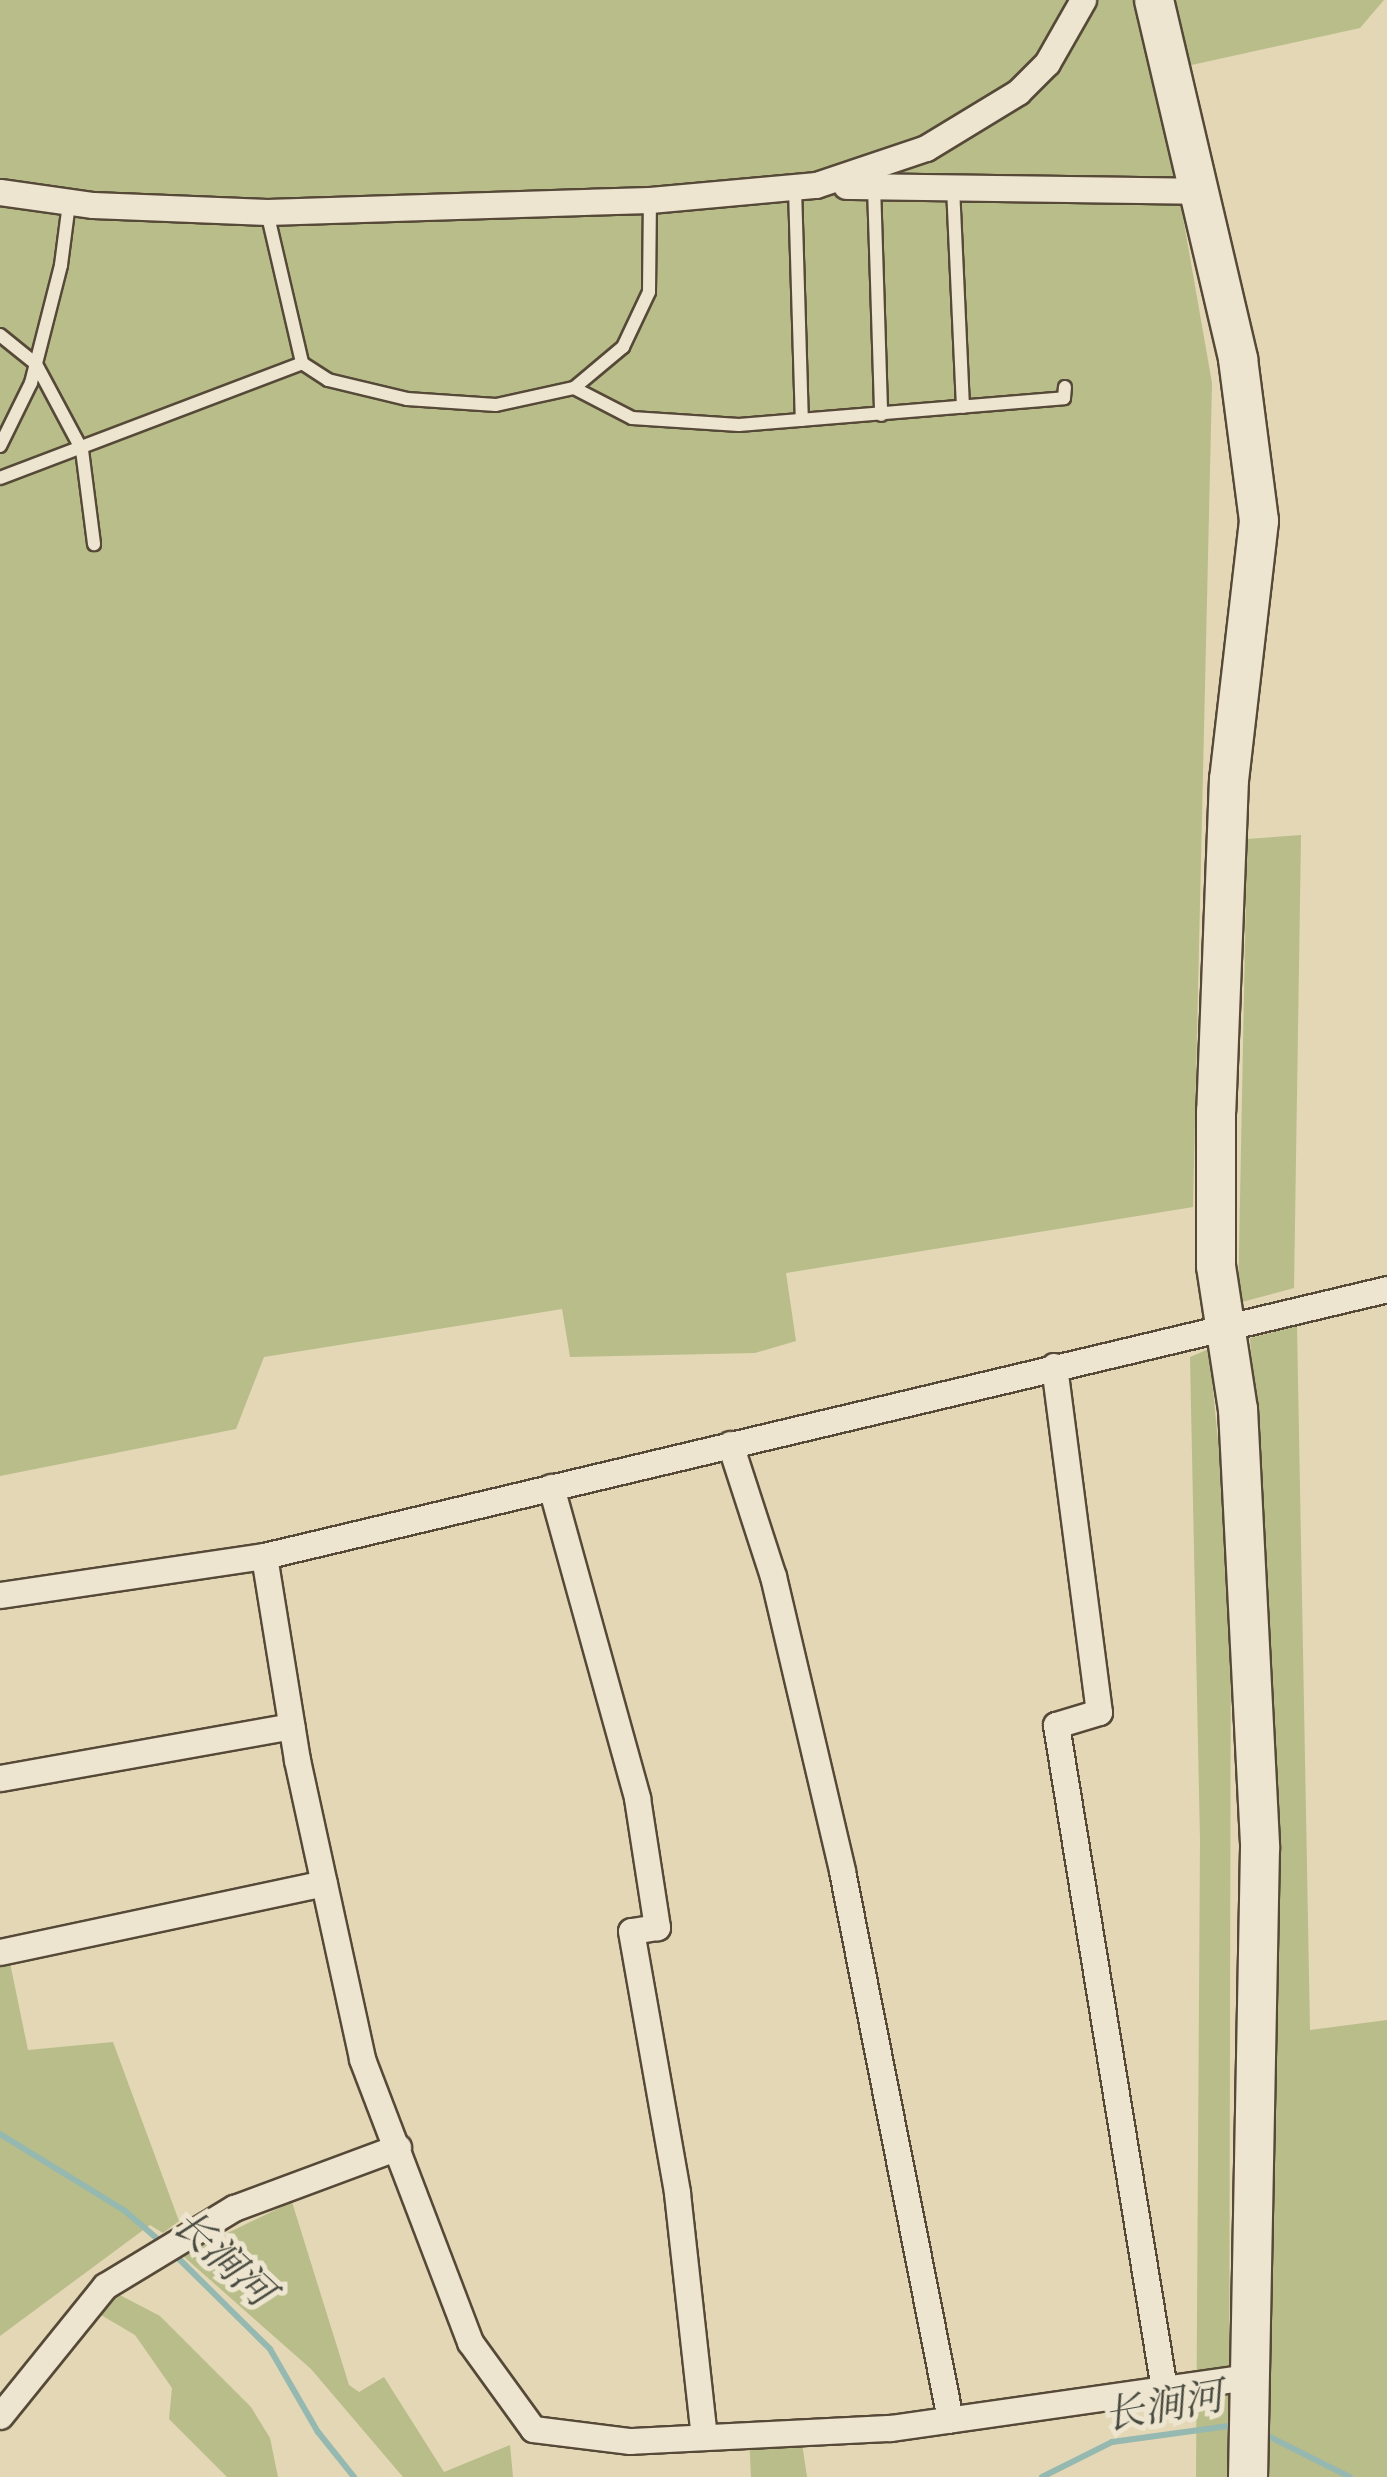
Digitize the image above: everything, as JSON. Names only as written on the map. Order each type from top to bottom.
[{"type":"street","points":[[805,187],[926,148],[1018,92],[1048,63],[1083,0]]},
{"type":"street","points":[[1154,0],[1238,359],[1259,521],[1229,779],[1216,1111],[1216,1266],[1238,1409],[1260,1848],[1248,2477]]},
{"type":"street","points":[[0,192],[68,203],[268,212],[650,200],[805,187],[1199,191]]},
{"type":"street","points":[[0,1596],[264,1556],[1387,1288]]},
{"type":"street","points":[[1054,1366],[1099,1712],[1056,1726],[1164,2389]]},
{"type":"street","points":[[730,1444],[772,1576],[842,1871],[950,2419]]},
{"type":"street","points":[[551,1486],[638,1798],[656,1927],[631,1930],[677,2193],[704,2437]]},
{"type":"street","points":[[264,1556],[292,1726],[362,2059],[470,2342],[533,2429],[630,2441],[950,2419],[1250,2376]]},
{"type":"street","points":[[0,1778],[292,1726]]},
{"type":"street","points":[[0,1952],[324,1882]]},
{"type":"street","points":[[0,2416],[105,2286],[234,2208],[398,2147]]},
{"type":"lane","points":[[874,186],[881,414]]},
{"type":"lane","points":[[802,420],[805,187]]},
{"type":"lane","points":[[953,188],[962,407]]},
{"type":"lane","points":[[268,212],[302,364],[328,380],[408,398],[496,405],[574,388],[623,347],[649,292],[650,200]]},
{"type":"lane","points":[[0,446],[36,364],[61,265],[68,203]]},
{"type":"lane","points":[[0,335],[36,364],[82,450],[94,544]]},
{"type":"lane","points":[[0,478],[302,364]]},
{"type":"lane","points":[[574,388],[632,418],[739,425],[1064,398],[1065,386]]},
{"type":"green space","points":[[0,0],[1145,0],[1212,383],[1193,1207],[786,1273],[796,1341],[755,1353],[570,1357],[562,1309],[264,1357],[236,1429],[0,1476]]},
{"type":"green space","points":[[1170,0],[1384,0],[1360,28],[1187,66]]},
{"type":"green space","points":[[1301,835],[1294,1288],[1238,1303],[1247,839]]},
{"type":"green space","points":[[1297,1326],[1310,2030],[1387,2020],[1387,2477],[1269,2477],[1269,1608],[1250,1338]]},
{"type":"green space","points":[[1209,1349],[1231,1574],[1229,2477],[1196,2477],[1200,1840],[1190,1357]]},
{"type":"green space","points":[[9,1958],[28,2050],[113,2042],[179,2221],[163,2233],[150,2225],[0,2336],[0,1960]]},
{"type":"green space","points":[[292,2202],[349,2385],[359,2392],[384,2377],[444,2472],[510,2445],[513,2477],[403,2477],[311,2369],[182,2255]]},
{"type":"green space","points":[[116,2293],[160,2316],[251,2407],[270,2438],[278,2477],[227,2477],[169,2419],[172,2388],[135,2335],[84,2305]]},
{"type":"green space","points":[[800,2430],[807,2477],[751,2477],[749,2434]]},
{"type":"waterway","name":"长涧河","points":[[0,2134],[125,2211],[161,2242]]},
{"type":"waterway","name":"长涧河","points":[[174,2254],[270,2349],[318,2432],[354,2477]]},
{"type":"waterway","name":"长涧河","points":[[1042,2477],[1112,2442],[1236,2425]]},
{"type":"waterway","name":"长涧河","points":[[1262,2433],[1350,2477]]}]
